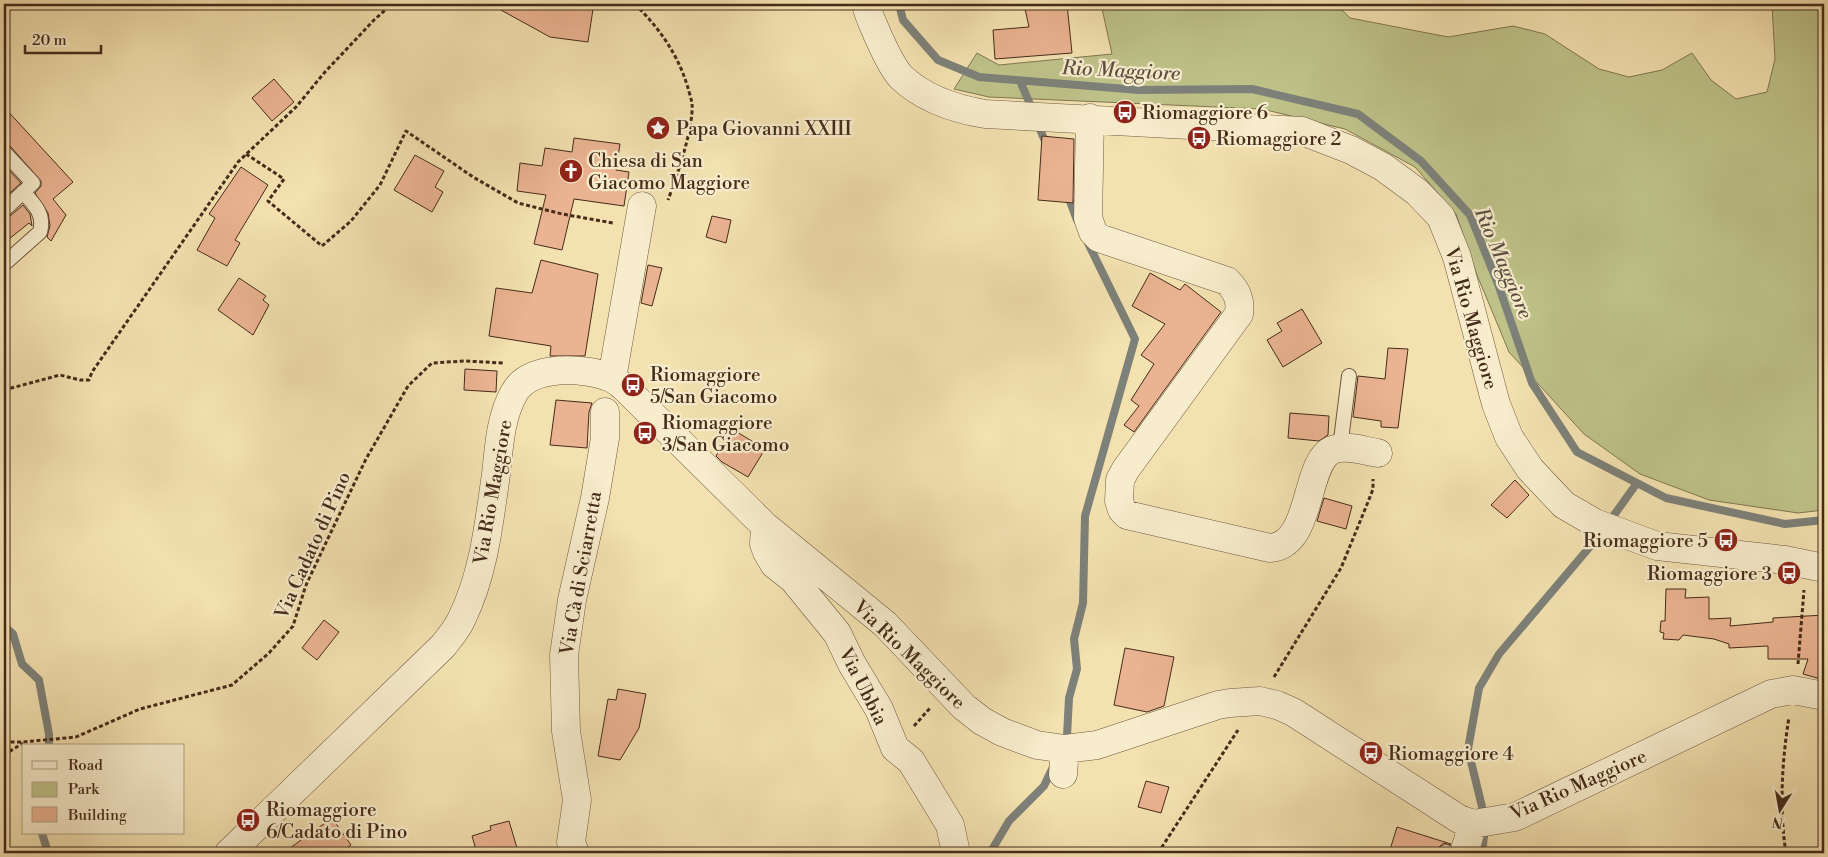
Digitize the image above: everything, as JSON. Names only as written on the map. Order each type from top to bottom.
[{"type":"street","name":"Via Rio Maggiore","points":[[866,4],[886,53],[900,76],[917,89],[940,101],[967,111],[985,114],[1090,118],[1302,131],[1351,150],[1384,167],[1417,192],[1441,217],[1457,257],[1496,404],[1509,437],[1530,469],[1564,505],[1595,523],[1658,546],[1785,560],[1815,566]]},
{"type":"street","points":[[1090,118],[1088,218],[1093,232],[1099,238],[1227,281],[1234,288],[1240,306],[1239,314],[1126,469],[1120,480],[1119,501],[1122,510],[1127,515],[1167,525],[1277,548],[1287,542],[1300,522],[1326,454],[1340,448],[1375,452]]},
{"type":"street","points":[[612,378],[649,213]]},
{"type":"street","name":"Via Rio Maggiore","points":[[229,853],[444,646],[462,619],[474,587],[488,531],[502,425],[514,392],[519,386],[533,377],[556,371],[579,370],[612,378],[624,386],[765,526],[885,624],[964,707],[976,717],[1002,732],[1037,745],[1064,762],[1097,745],[1218,705],[1260,701],[1277,705],[1293,712],[1459,819],[1474,824],[1515,817],[1771,694],[1793,690],[1824,696]]},
{"type":"street","name":"Via Cà di Sciarretta","points":[[574,853],[571,842],[577,800],[566,731],[564,655],[572,600],[595,498],[605,438],[605,412]]},
{"type":"street","name":"Via Ubbia","points":[[765,526],[764,544],[774,564],[794,579],[837,633],[852,664],[879,708],[895,748],[910,761],[950,825],[956,853]]},
{"type":"street","points":[[1452,853],[1474,824]]},
{"type":"lane","points":[[4,152],[33,183],[4,210]]},
{"type":"lane","points":[[4,264],[40,232],[42,226],[42,217],[38,208],[23,192]]},
{"type":"lane","points":[[1340,448],[1349,376]]},
{"type":"path","points":[[4,390],[60,375],[80,380],[89,380],[92,372],[238,162],[296,107],[325,72],[374,20],[392,4]]},
{"type":"path","points":[[246,154],[284,179],[268,202],[322,246],[351,221],[380,185],[406,131],[473,176],[518,203],[562,214],[649,213],[680,166],[691,120],[692,102],[674,54],[664,37],[635,4]]},
{"type":"path","name":"Via Cadato di Pino","points":[[4,742],[76,737],[140,709],[232,685],[269,653],[293,626],[306,585],[366,459],[408,386],[432,363],[465,361],[511,364]]},
{"type":"path","points":[[1158,853],[1234,736],[1260,701],[1341,568],[1373,488],[1375,452]]},
{"type":"path","points":[[1786,853],[1783,797],[1786,736],[1815,566]]},
{"type":"path","points":[[895,748],[948,690]]},
{"type":"path","points":[[4,755],[23,742]]},
{"type":"green space","points":[[1101,4],[1336,4],[1350,18],[1448,37],[1513,26],[1545,34],[1599,69],[1629,77],[1662,70],[1692,53],[1711,80],[1736,99],[1767,92],[1775,59],[1772,4],[1824,4],[1824,510],[1798,513],[1709,500],[1640,474],[1584,434],[1509,352],[1477,275],[1456,214],[1415,167],[1345,129],[1262,109],[989,97],[954,89],[977,53],[999,65],[1112,54]]},
{"type":"building","points":[[490,4],[549,4],[593,9],[588,42],[550,37]]},
{"type":"building","points":[[1024,4],[1067,4],[1072,53],[995,59],[993,30],[1029,27]]},
{"type":"building","points":[[274,79],[294,102],[272,121],[252,98]]},
{"type":"building","points":[[4,107],[73,182],[53,199],[66,215],[51,241],[47,237],[50,226],[48,213],[35,193],[41,186],[41,181],[10,146],[4,143]]},
{"type":"building","points":[[1042,136],[1074,139],[1073,203],[1038,200]]},
{"type":"building","name":"Chiesa di San Giacomo Maggiore","points":[[574,138],[620,144],[616,170],[629,172],[624,206],[574,199],[562,250],[534,244],[546,195],[517,191],[520,163],[542,166],[545,148],[572,152]]},
{"type":"building","points":[[415,155],[444,171],[435,187],[443,192],[432,212],[394,190]]},
{"type":"building","points":[[4,165],[21,183],[4,198]]},
{"type":"building","points":[[241,167],[268,185],[235,240],[240,243],[227,266],[197,250],[215,218],[209,214]]},
{"type":"building","points":[[23,205],[30,214],[32,226],[29,223],[4,243],[4,219]]},
{"type":"building","points":[[712,216],[731,220],[726,243],[706,237]]},
{"type":"building","points":[[541,260],[598,274],[585,356],[550,356],[551,346],[489,336],[496,288],[532,293]]},
{"type":"building","points":[[648,265],[662,268],[652,306],[641,303]]},
{"type":"building","points":[[1150,273],[1180,290],[1185,284],[1221,312],[1134,432],[1124,425],[1139,406],[1131,400],[1154,364],[1141,355],[1165,324],[1132,306]]},
{"type":"building","points":[[239,278],[266,296],[263,300],[269,305],[253,335],[218,310]]},
{"type":"building","points":[[1302,309],[1322,343],[1283,367],[1267,340],[1282,331],[1277,323]]},
{"type":"building","points":[[1388,348],[1408,349],[1398,428],[1381,427],[1381,421],[1353,417],[1358,376],[1385,379]]},
{"type":"building","points":[[465,369],[497,371],[496,392],[464,390]]},
{"type":"building","points":[[556,400],[592,403],[589,412],[587,448],[550,445]]},
{"type":"building","points":[[1290,413],[1329,416],[1328,435],[1319,441],[1288,438]]},
{"type":"building","points":[[732,429],[765,449],[748,477],[722,462],[716,456]]},
{"type":"building","points":[[1515,480],[1529,495],[1507,518],[1491,505]]},
{"type":"building","points":[[1324,498],[1352,506],[1346,529],[1317,521]]},
{"type":"building","points":[[1666,589],[1686,589],[1685,598],[1709,597],[1709,619],[1731,618],[1730,626],[1773,622],[1773,618],[1824,615],[1824,680],[1803,674],[1808,659],[1768,659],[1768,646],[1729,648],[1729,644],[1714,639],[1683,635],[1679,640],[1663,639],[1664,633],[1660,632],[1661,621],[1665,621]]},
{"type":"building","points":[[324,620],[339,632],[317,660],[302,648]]},
{"type":"building","points":[[1125,648],[1174,657],[1164,706],[1147,712],[1114,705]]},
{"type":"building","points":[[618,689],[646,694],[639,728],[620,760],[598,756],[608,699],[616,700]]},
{"type":"building","points":[[1146,781],[1169,787],[1161,813],[1138,807]]},
{"type":"building","points":[[332,818],[351,845],[339,853],[283,853]]},
{"type":"building","points":[[509,821],[517,848],[498,853],[477,853],[472,836],[491,830],[490,826]]},
{"type":"building","points":[[1397,827],[1451,844],[1444,843],[1436,853],[1389,853]]},
{"type":"waterway","name":"Rio Maggiore","points":[[899,4],[903,20],[938,60],[979,77],[1139,90],[1252,89],[1358,114],[1421,161],[1470,215],[1498,284],[1532,383],[1577,452],[1666,498],[1785,524],[1824,520]]},
{"type":"waterway","points":[[1020,81],[1033,111]]},
{"type":"waterway","points":[[1037,122],[1047,146]]},
{"type":"waterway","points":[[1067,193],[1077,220]]},
{"type":"waterway","points":[[1067,736],[1069,698],[1077,669],[1074,639],[1083,603],[1085,516],[1135,339],[1086,239]]},
{"type":"waterway","points":[[1484,815],[1468,749],[1479,688],[1499,654],[1599,536],[1637,483]]},
{"type":"waterway","points":[[4,626],[13,634],[22,664],[39,680],[49,734],[49,744]]},
{"type":"waterway","points":[[990,853],[1009,821],[1044,786],[1053,767]]},
{"type":"waterway","points":[[1482,853],[1485,828]]},
{"type":"waterway","points":[[42,834],[48,853]]},
{"type":"place","name":"Riomaggiore 6","points":[[1125,112]]},
{"type":"place","name":"Papa Giovanni XXIII","points":[[658,128]]},
{"type":"place","name":"Riomaggiore 2","points":[[1199,138]]},
{"type":"place","name":"Chiesa di San Giacomo Maggiore","points":[[571,171]]},
{"type":"place","name":"Riomaggiore 5/San Giacomo","points":[[633,385]]},
{"type":"place","name":"Riomaggiore 3/San Giacomo","points":[[645,433]]},
{"type":"place","name":"Riomaggiore 5","points":[[1726,540]]},
{"type":"place","name":"Riomaggiore 3","points":[[1789,573]]},
{"type":"place","name":"Riomaggiore 4","points":[[1371,753]]},
{"type":"place","name":"Riomaggiore 6/Cadato di Pino","points":[[248,820]]}]
